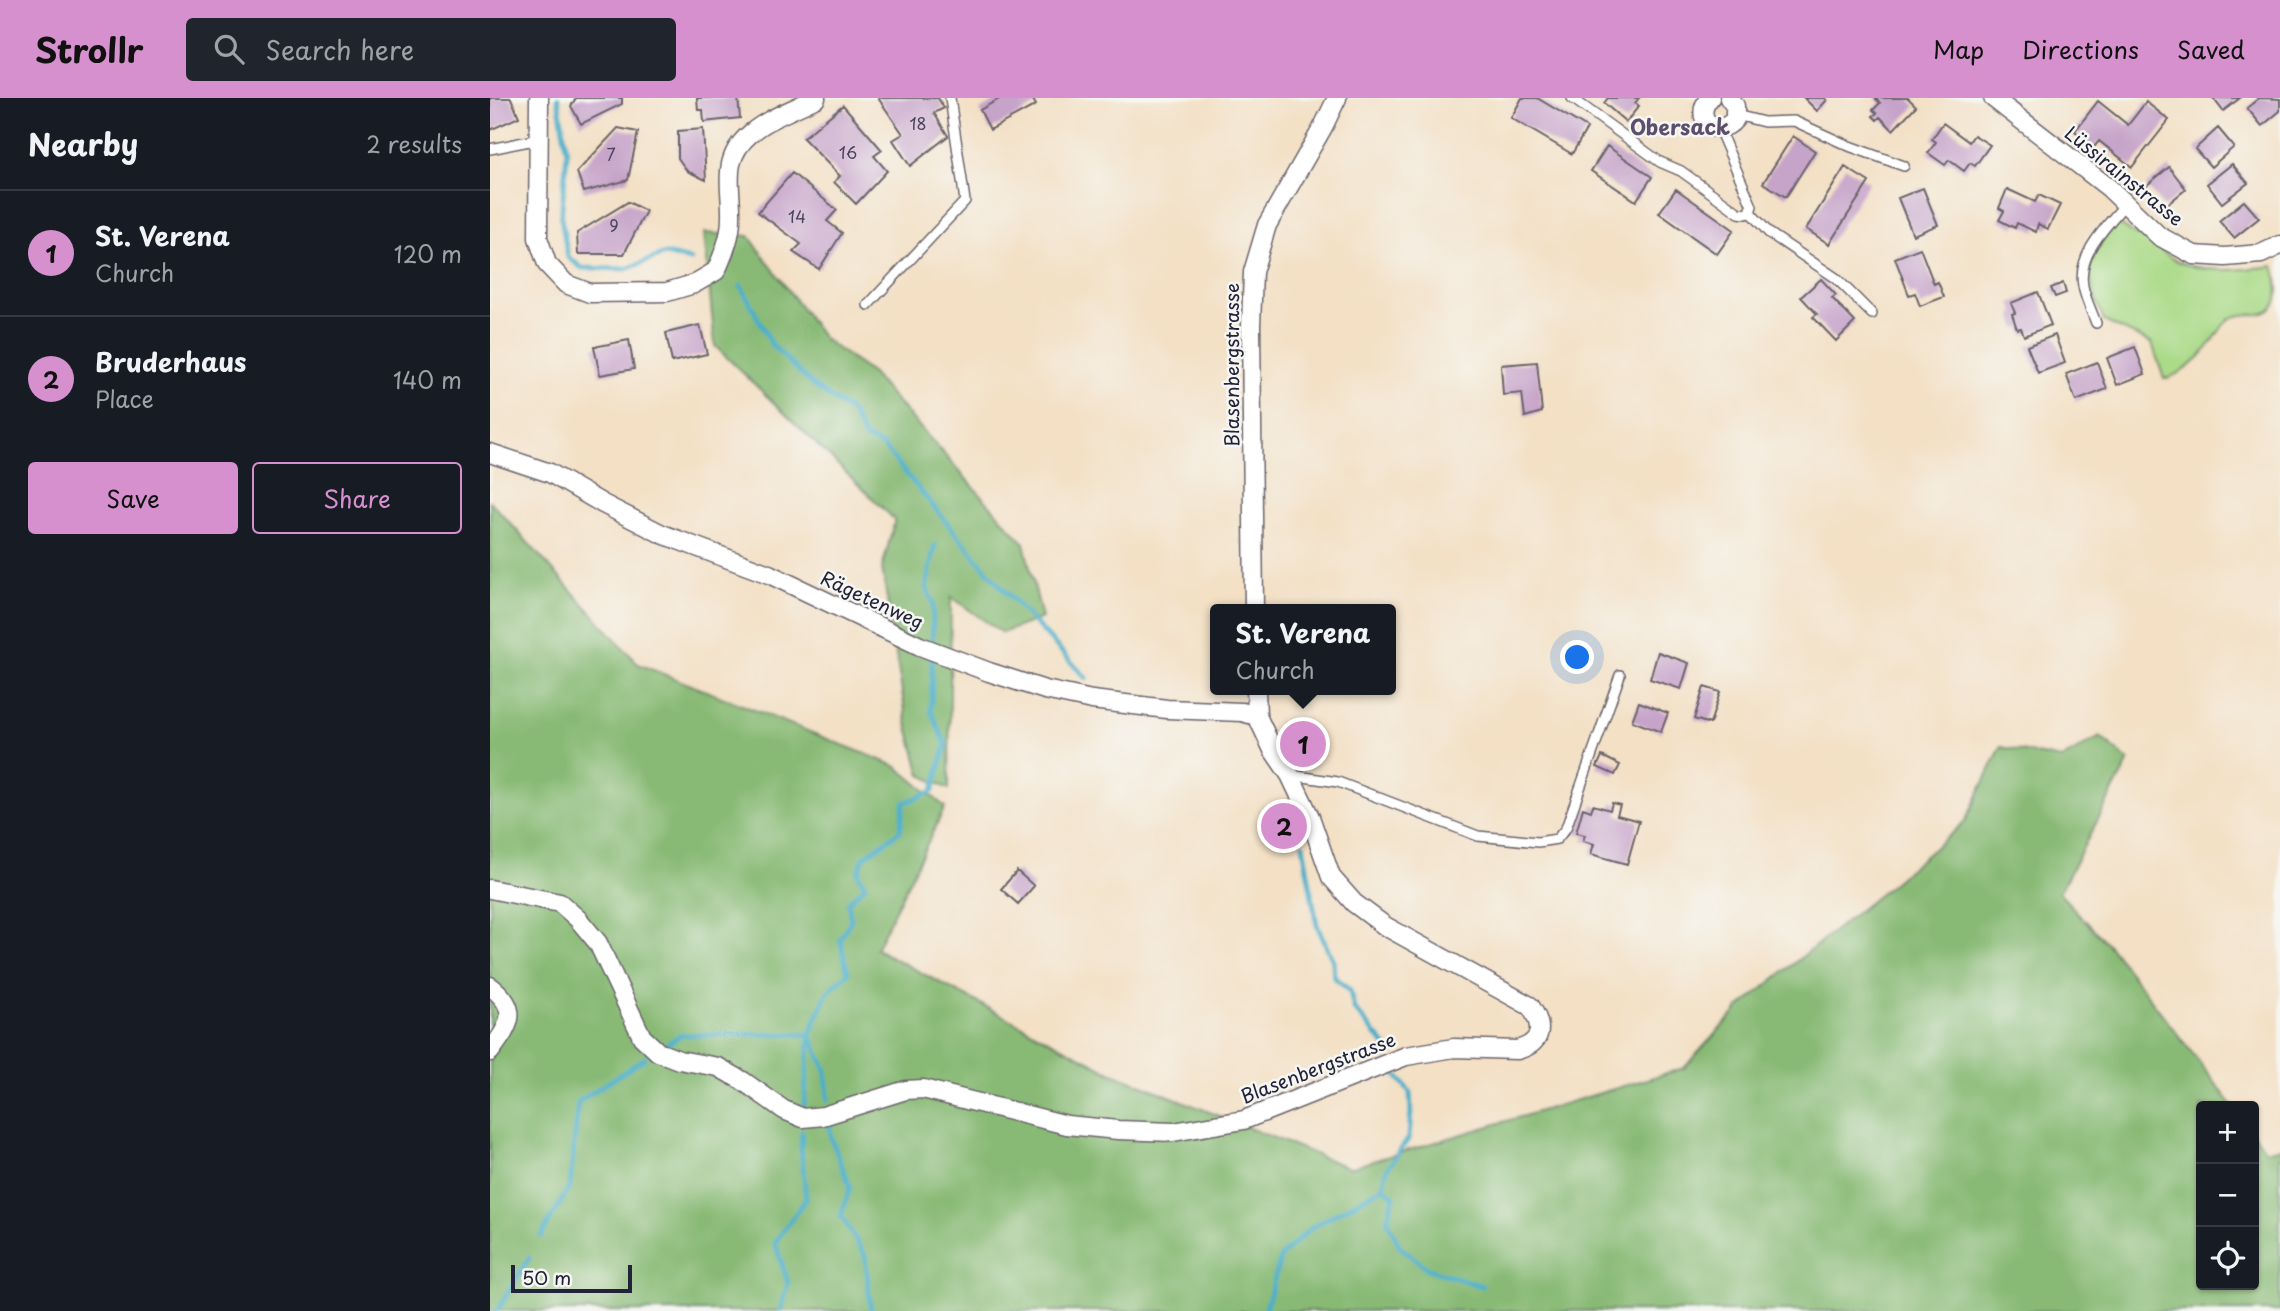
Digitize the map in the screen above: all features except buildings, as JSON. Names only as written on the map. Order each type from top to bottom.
[{"type":"street","points":[[539,98],[538,239],[547,264],[566,284],[590,293],[667,292],[694,284],[716,271],[731,229],[729,179],[733,155],[758,128],[816,98]]},
{"type":"street","name":"Blasenbergstrasse","points":[[1254,604],[1251,326],[1253,272],[1267,225],[1337,98]]},
{"type":"street","points":[[1710,98],[1703,108],[1704,117],[1709,125],[1718,129],[1732,124],[1733,106]]},
{"type":"street","name":"Lüssirainstrasse","points":[[1993,98],[2109,188],[2159,236],[2194,256],[2262,254],[2280,244]]},
{"type":"street","name":"Rägetenweg","points":[[490,453],[550,473],[662,534],[769,574],[947,657],[1045,690],[1092,699],[1167,709],[1242,712],[1257,716]]},
{"type":"street","name":"Blasenbergstrasse","points":[[490,889],[560,903],[578,919],[598,943],[642,1038],[657,1052],[718,1068],[743,1081],[784,1110],[803,1118],[823,1116],[906,1090],[923,1090],[1067,1125],[1118,1130],[1191,1130],[1244,1120],[1406,1056],[1454,1048],[1517,1050],[1527,1047],[1535,1040],[1540,1029],[1530,1006],[1385,926],[1354,903],[1331,877],[1310,817],[1257,716],[1256,695]]},
{"type":"street","points":[[490,986],[501,994],[510,1011],[507,1029],[490,1052]]},
{"type":"lane","points":[[868,305],[965,201],[950,98]]},
{"type":"lane","points":[[1572,98],[1660,162],[1681,171],[1739,213],[1750,212]]},
{"type":"lane","points":[[1733,106],[1765,122],[1794,121],[1849,146],[1904,166]]},
{"type":"lane","points":[[1718,129],[1752,206],[1750,212]]},
{"type":"lane","points":[[490,149],[539,139]]},
{"type":"lane","points":[[2096,323],[2083,287],[2083,268],[2092,245],[2125,204]]},
{"type":"lane","points":[[1750,212],[1769,233],[1836,278],[1872,314]]},
{"type":"lane","points":[[1290,775],[1338,782],[1478,836],[1538,842],[1557,839],[1566,828],[1619,675]]},
{"type":"green space","points":[[2118,223],[2173,259],[2189,265],[2225,270],[2274,266],[2278,291],[2275,304],[2260,314],[2231,318],[2192,364],[2164,379],[2152,343],[2104,321],[2093,291],[2090,269],[2093,259],[2106,236]]},
{"type":"green space","points":[[704,233],[749,236],[823,338],[872,374],[1024,543],[1042,618],[1002,633],[951,597],[949,789],[921,775],[907,723],[882,568],[895,520],[715,346]]},
{"type":"green space","points":[[490,501],[638,664],[896,766],[945,807],[876,949],[1110,1072],[1349,1168],[1684,1068],[1740,1007],[1965,822],[2001,747],[2061,759],[2100,737],[2129,761],[2059,893],[2111,948],[2229,1101],[2196,1101],[2196,1290],[2259,1290],[2259,1141],[2266,1150],[2280,1148],[2280,1311],[490,1311]]},
{"type":"waterway","points":[[558,98],[567,153],[561,218],[568,257],[582,268],[626,269],[665,254],[691,260]]},
{"type":"waterway","points":[[741,286],[772,345],[814,386],[851,412],[865,438],[883,446],[995,580],[1086,678]]},
{"type":"waterway","points":[[804,1104],[810,1034],[827,993],[848,973],[840,939],[851,920],[848,902],[865,886],[858,873],[864,857],[900,831],[904,803],[933,791],[946,745],[931,711],[933,603],[926,588],[935,545]]},
{"type":"waterway","points":[[1303,845],[1317,925],[1333,961],[1334,977],[1350,991],[1354,1009],[1385,1045]]},
{"type":"waterway","points":[[668,1043],[681,1035],[810,1034]]},
{"type":"waterway","points":[[811,1037],[826,1071],[828,1100]]},
{"type":"waterway","points":[[541,1236],[570,1186],[578,1102],[645,1058]]},
{"type":"waterway","points":[[1265,1311],[1281,1256],[1311,1228],[1383,1187],[1387,1169],[1409,1138],[1410,1092],[1395,1074]]},
{"type":"waterway","points":[[830,1127],[831,1138],[850,1187],[841,1216],[865,1255],[871,1311]]},
{"type":"waterway","points":[[781,1311],[788,1283],[775,1242],[806,1199],[802,1132]]},
{"type":"waterway","points":[[1383,1187],[1394,1196],[1387,1220],[1400,1247],[1428,1269],[1482,1286]]},
{"type":"waterway","points":[[497,1311],[529,1258]]},
{"type":"place","name":"St. Verena","points":[[1303,744]]},
{"type":"place","name":"Bruderhaus","points":[[1284,826]]},
{"type":"district","name":"Obersack","points":[[1680,128]]}]
